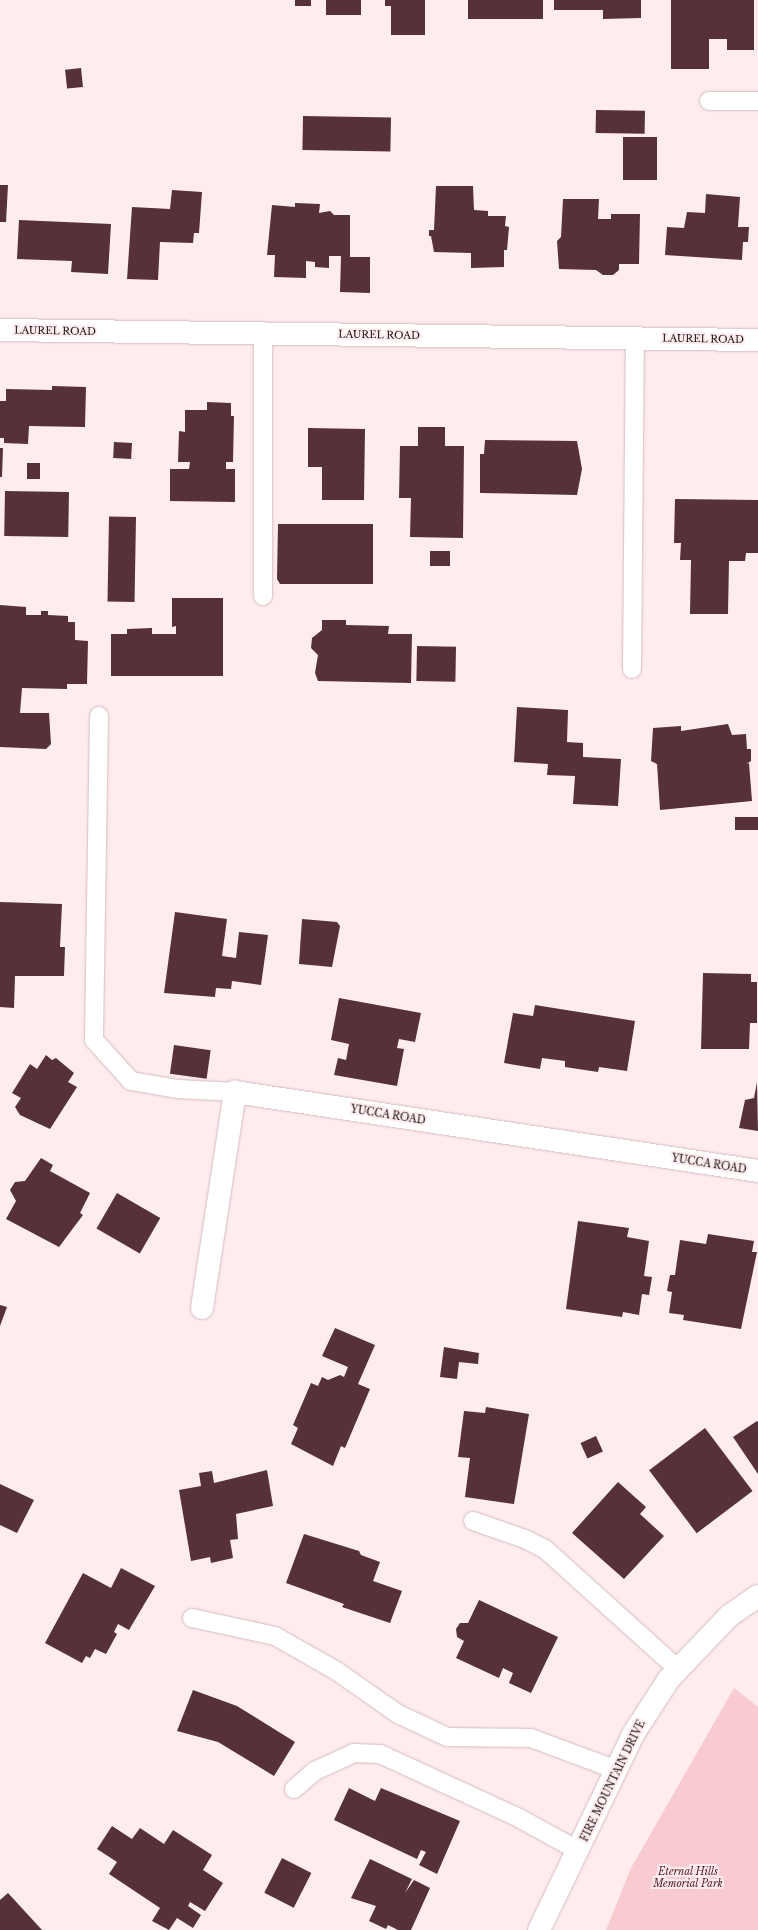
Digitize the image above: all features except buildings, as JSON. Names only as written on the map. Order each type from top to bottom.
[{"type":"street","name":"LAUREL ROAD","points":[[0,330],[758,340]]},
{"type":"street","name":"YUCCA ROAD","points":[[235,1092],[758,1171]]},
{"type":"street","points":[[202,1308],[235,1092]]},
{"type":"street","name":"FIRE MOUNTAIN DRIVE","points":[[539,1930],[579,1851],[634,1733],[678,1669],[729,1616],[758,1596]]},
{"type":"lane","points":[[709,101],[758,101]]},
{"type":"lane","points":[[263,333],[263,596]]},
{"type":"lane","points":[[632,670],[635,338]]},
{"type":"lane","points":[[98,716],[94,1040],[131,1081],[178,1089],[235,1092]]},
{"type":"lane","points":[[473,1521],[525,1539],[545,1550],[678,1669]]},
{"type":"lane","points":[[192,1618],[275,1636],[338,1672],[398,1714],[447,1737],[531,1738],[617,1770]]},
{"type":"lane","points":[[294,1789],[315,1771],[354,1752],[380,1754],[519,1818],[579,1851]]},
{"type":"green space","name":"Eternal Hills Memorial Park","points":[[734,1688],[758,1707],[758,1930],[606,1930],[631,1868]]}]
